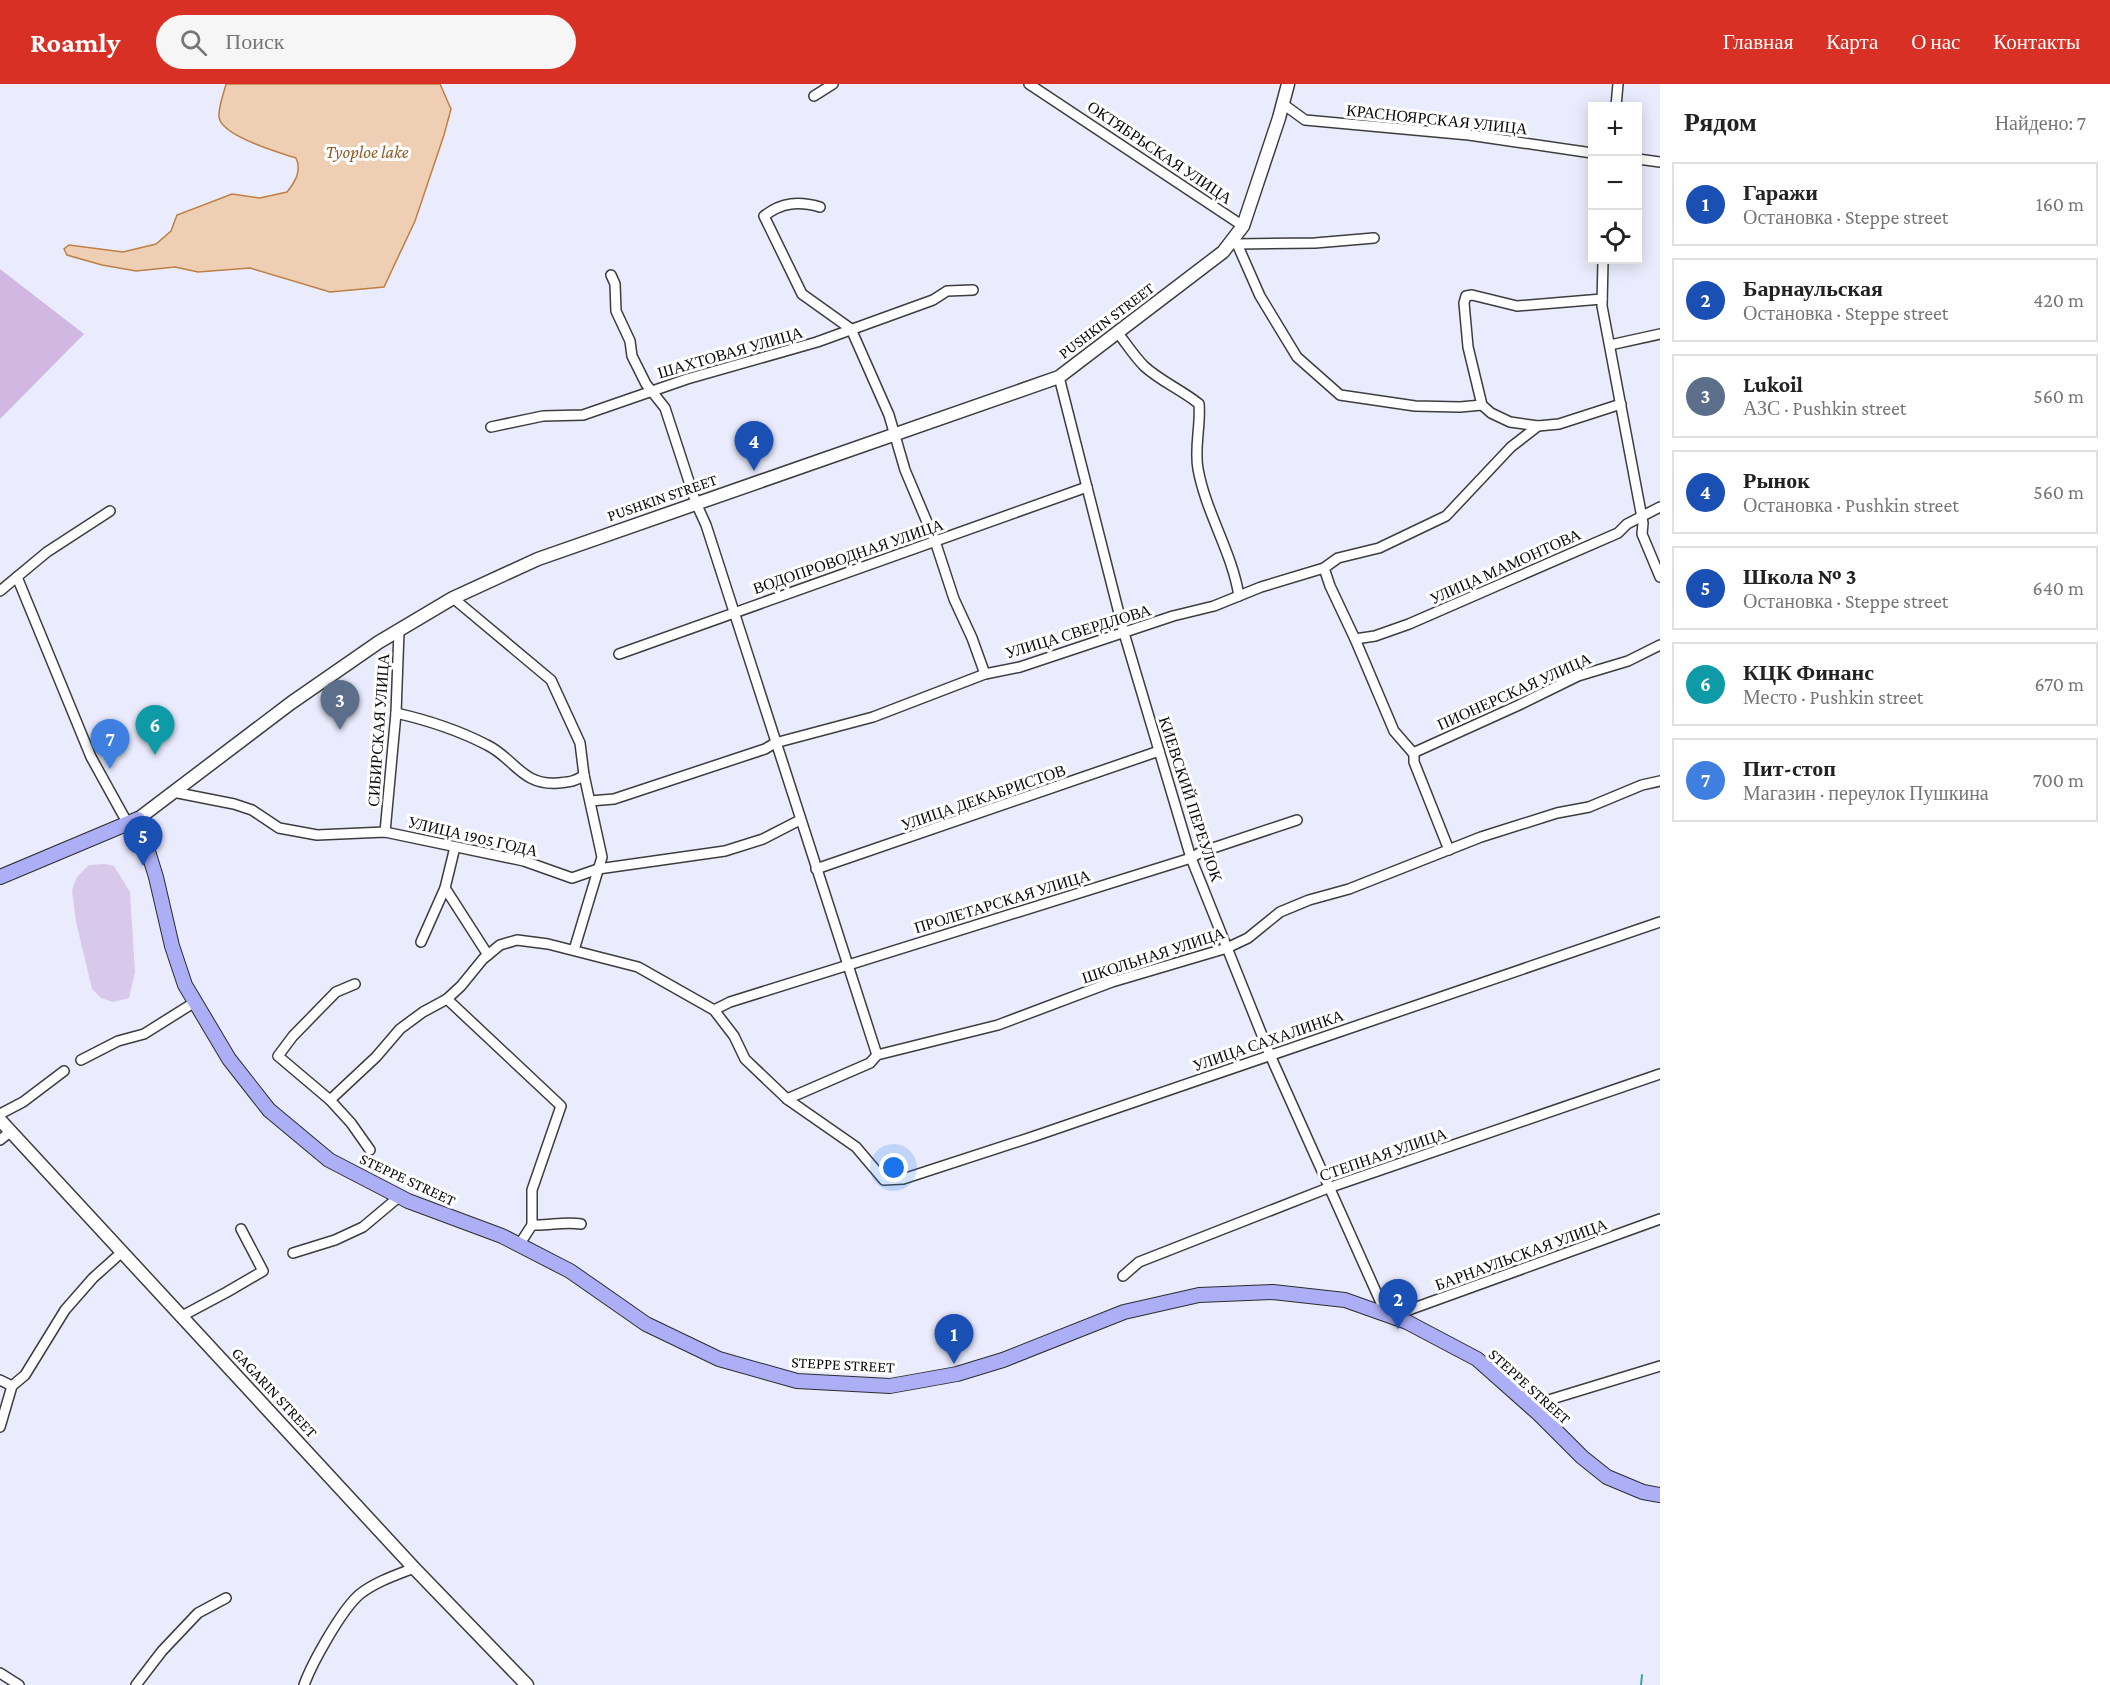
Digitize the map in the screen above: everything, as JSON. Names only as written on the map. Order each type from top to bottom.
[{"type":"main road","name":"PUSHKIN STREET","points":[[0,877],[133,822]]},
{"type":"main road","name":"STEPPE STREET","points":[[133,822],[156,877],[172,946],[185,985],[229,1059],[269,1110],[329,1160],[400,1196],[502,1236],[570,1271],[646,1324],[719,1359],[797,1381],[890,1386],[957,1374],[1003,1360],[1124,1312],[1199,1295],[1273,1292],[1345,1300],[1407,1322],[1477,1359],[1606,1477],[1643,1492],[1660,1495]]},
{"type":"street","points":[[814,96],[833,84]]},
{"type":"street","name":"ОКТЯБРЬСКАЯ УЛИЦА","points":[[1029,84],[1243,226]]},
{"type":"street","name":"PUSHKIN STREET","points":[[133,822],[291,703],[453,598],[538,559],[1059,376],[1236,241],[1243,226],[1288,84]]},
{"type":"street","points":[[1616,102],[1618,84]]},
{"type":"street","name":"КРАСНОЯРСКАЯ УЛИЦА","points":[[1283,104],[1305,120],[1469,135],[1588,152]]},
{"type":"street","points":[[1642,160],[1660,162]]},
{"type":"street","points":[[820,207],[802,202],[774,208],[764,216],[802,294],[851,329],[889,415],[905,470],[935,541],[954,599],[985,674]]},
{"type":"street","points":[[1374,238],[1316,243],[1236,241],[1260,296],[1297,357],[1340,395],[1415,406],[1482,405]]},
{"type":"street","points":[[1603,264],[1602,299],[1642,515],[1642,534],[1660,577]]},
{"type":"street","points":[[610,275],[615,284],[616,311],[630,341],[632,356],[652,391],[665,408],[696,503],[706,525],[732,612],[877,1055]]},
{"type":"street","name":"ШАХТОВАЯ УЛИЦА","points":[[491,427],[543,416],[583,415],[687,379],[817,342],[933,300],[947,291],[973,290]]},
{"type":"street","points":[[1602,299],[1517,306],[1472,295],[1466,296],[1464,303],[1468,347],[1482,405],[1491,413],[1510,422],[1538,426],[1559,424],[1621,404]]},
{"type":"street","points":[[1117,332],[1145,366],[1199,404],[1201,421],[1197,434],[1197,466],[1204,493],[1236,577],[1239,596]]},
{"type":"street","points":[[1610,345],[1660,334]]},
{"type":"street","name":"КИЕВСКИЙ ПЕРЕУЛОК","points":[[1059,376],[1124,633],[1191,858],[1270,1054],[1328,1188],[1389,1315]]},
{"type":"street","name":"УЛИЦА СВЕРДЛОВА","points":[[590,801],[614,799],[775,743],[873,717],[985,674],[1020,667],[1173,616],[1214,606],[1260,587],[1324,568],[1338,558],[1378,548],[1446,516],[1511,447],[1538,426]]},
{"type":"street","name":"ВОДОПРОВОДНАЯ УЛИЦА","points":[[619,654],[1087,487]]},
{"type":"street","name":"УЛИЦА МАМОНТОВА","points":[[1355,639],[1374,636],[1420,619],[1618,533],[1627,524],[1660,507]]},
{"type":"street","points":[[0,591],[47,552],[110,511]]},
{"type":"street","points":[[1324,568],[1394,731],[1413,753],[1414,762],[1449,850]]},
{"type":"street","points":[[16,577],[91,757],[133,822]]},
{"type":"street","points":[[453,598],[551,680],[580,743],[584,775],[602,857],[573,950]]},
{"type":"street","name":"СИБИРСКАЯ УЛИЦА","points":[[385,832],[396,713],[399,631]]},
{"type":"street","name":"ПИОНЕРСКАЯ УЛИЦА","points":[[1413,753],[1578,676],[1628,661],[1660,645]]},
{"type":"street","points":[[396,713],[427,720],[489,746],[524,775],[545,784],[576,781],[584,775]]},
{"type":"street","name":"УЛИЦА ДЕКАБРИСТОВ","points":[[816,869],[1159,751]]},
{"type":"street","name":"ШКОЛЬНАЯ УЛИЦА","points":[[787,1099],[870,1063],[877,1055],[998,1025],[1112,982],[1227,948],[1248,938],[1280,912],[1309,900],[1349,889],[1481,837],[1546,817],[1589,807],[1642,785],[1660,781]]},
{"type":"street","name":"УЛИЦА 1905 ГОДА","points":[[173,792],[234,804],[252,810],[279,828],[317,835],[385,832],[524,861],[572,878],[598,869],[726,851],[763,839],[800,820]]},
{"type":"street","name":"ПРОЛЕТАРСКАЯ УЛИЦА","points":[[714,1010],[730,1002],[847,964],[1191,858],[1201,852],[1297,820]]},
{"type":"street","points":[[421,942],[445,888],[454,847]]},
{"type":"street","points":[[445,888],[485,957]]},
{"type":"street","name":"УЛИЦА САХАЛИНКА","points":[[787,1099],[856,1147],[884,1180],[903,1179],[1024,1140],[1660,922]]},
{"type":"street","points":[[330,1100],[376,1057],[400,1029],[423,1012],[447,999],[485,957],[500,945],[517,940],[573,950],[638,968],[714,1010],[734,1036],[745,1059],[787,1099]]},
{"type":"street","points":[[355,984],[336,992],[293,1036],[278,1056],[330,1100],[351,1123],[370,1150]]},
{"type":"street","points":[[447,999],[561,1106],[532,1190],[532,1225],[519,1245]]},
{"type":"street","points":[[81,1060],[118,1041],[144,1034],[195,1002]]},
{"type":"street","points":[[0,1113],[23,1102],[64,1071]]},
{"type":"street","name":"СТЕПНАЯ УЛИЦА","points":[[1123,1276],[1139,1262],[1328,1188],[1660,1074]]},
{"type":"street","name":"GAGARIN STREET","points":[[0,1120],[414,1568],[527,1685]]},
{"type":"street","points":[[0,1140],[11,1131]]},
{"type":"street","points":[[293,1253],[336,1240],[363,1227],[400,1196]]},
{"type":"street","name":"БАРНАУЛЬСКАЯ УЛИЦА","points":[[1389,1315],[1660,1219]]},
{"type":"street","points":[[532,1225],[550,1226],[566,1222],[581,1224]]},
{"type":"street","points":[[182,1316],[263,1271],[241,1229]]},
{"type":"street","points":[[0,1427],[12,1386],[25,1375],[65,1310],[93,1278],[122,1252]]},
{"type":"street","points":[[1529,1406],[1660,1366]]},
{"type":"street","points":[[0,1380],[12,1386]]},
{"type":"street","points":[[304,1685],[335,1624],[359,1594],[414,1568]]},
{"type":"street","points":[[136,1685],[162,1651],[198,1613],[226,1598]]},
{"type":"street","points":[[0,1673],[19,1685]]},
{"type":"shaded area","points":[[0,269],[84,334],[0,419]]},
{"type":"shaded area","points":[[89,865],[114,866],[130,892],[135,972],[129,998],[113,1002],[101,998],[92,989],[76,922],[72,890],[77,877]]},
{"type":"water","name":"Tyoploe lake","points":[[226,84],[440,84],[451,109],[444,135],[415,221],[384,287],[330,292],[250,268],[198,272],[175,267],[136,271],[102,265],[67,255],[64,249],[69,245],[123,252],[156,244],[171,231],[177,215],[232,194],[260,198],[287,192],[298,172],[296,158],[252,143],[222,124],[219,113]]},
{"type":"railway","points":[[1641,1685],[1642,1675]]},
{"type":"place","name":"Рынок","points":[[754,471]]},
{"type":"place","name":"Lukoil","points":[[340,730]]},
{"type":"place","name":"КЦК Финанс","points":[[155,755]]},
{"type":"place","name":"Пит-стоп","points":[[110,769]]},
{"type":"place","name":"Школа № 3","points":[[143,866]]},
{"type":"place","name":"Барнаульская","points":[[1398,1329]]},
{"type":"place","name":"Гаражи","points":[[954,1364]]}]
